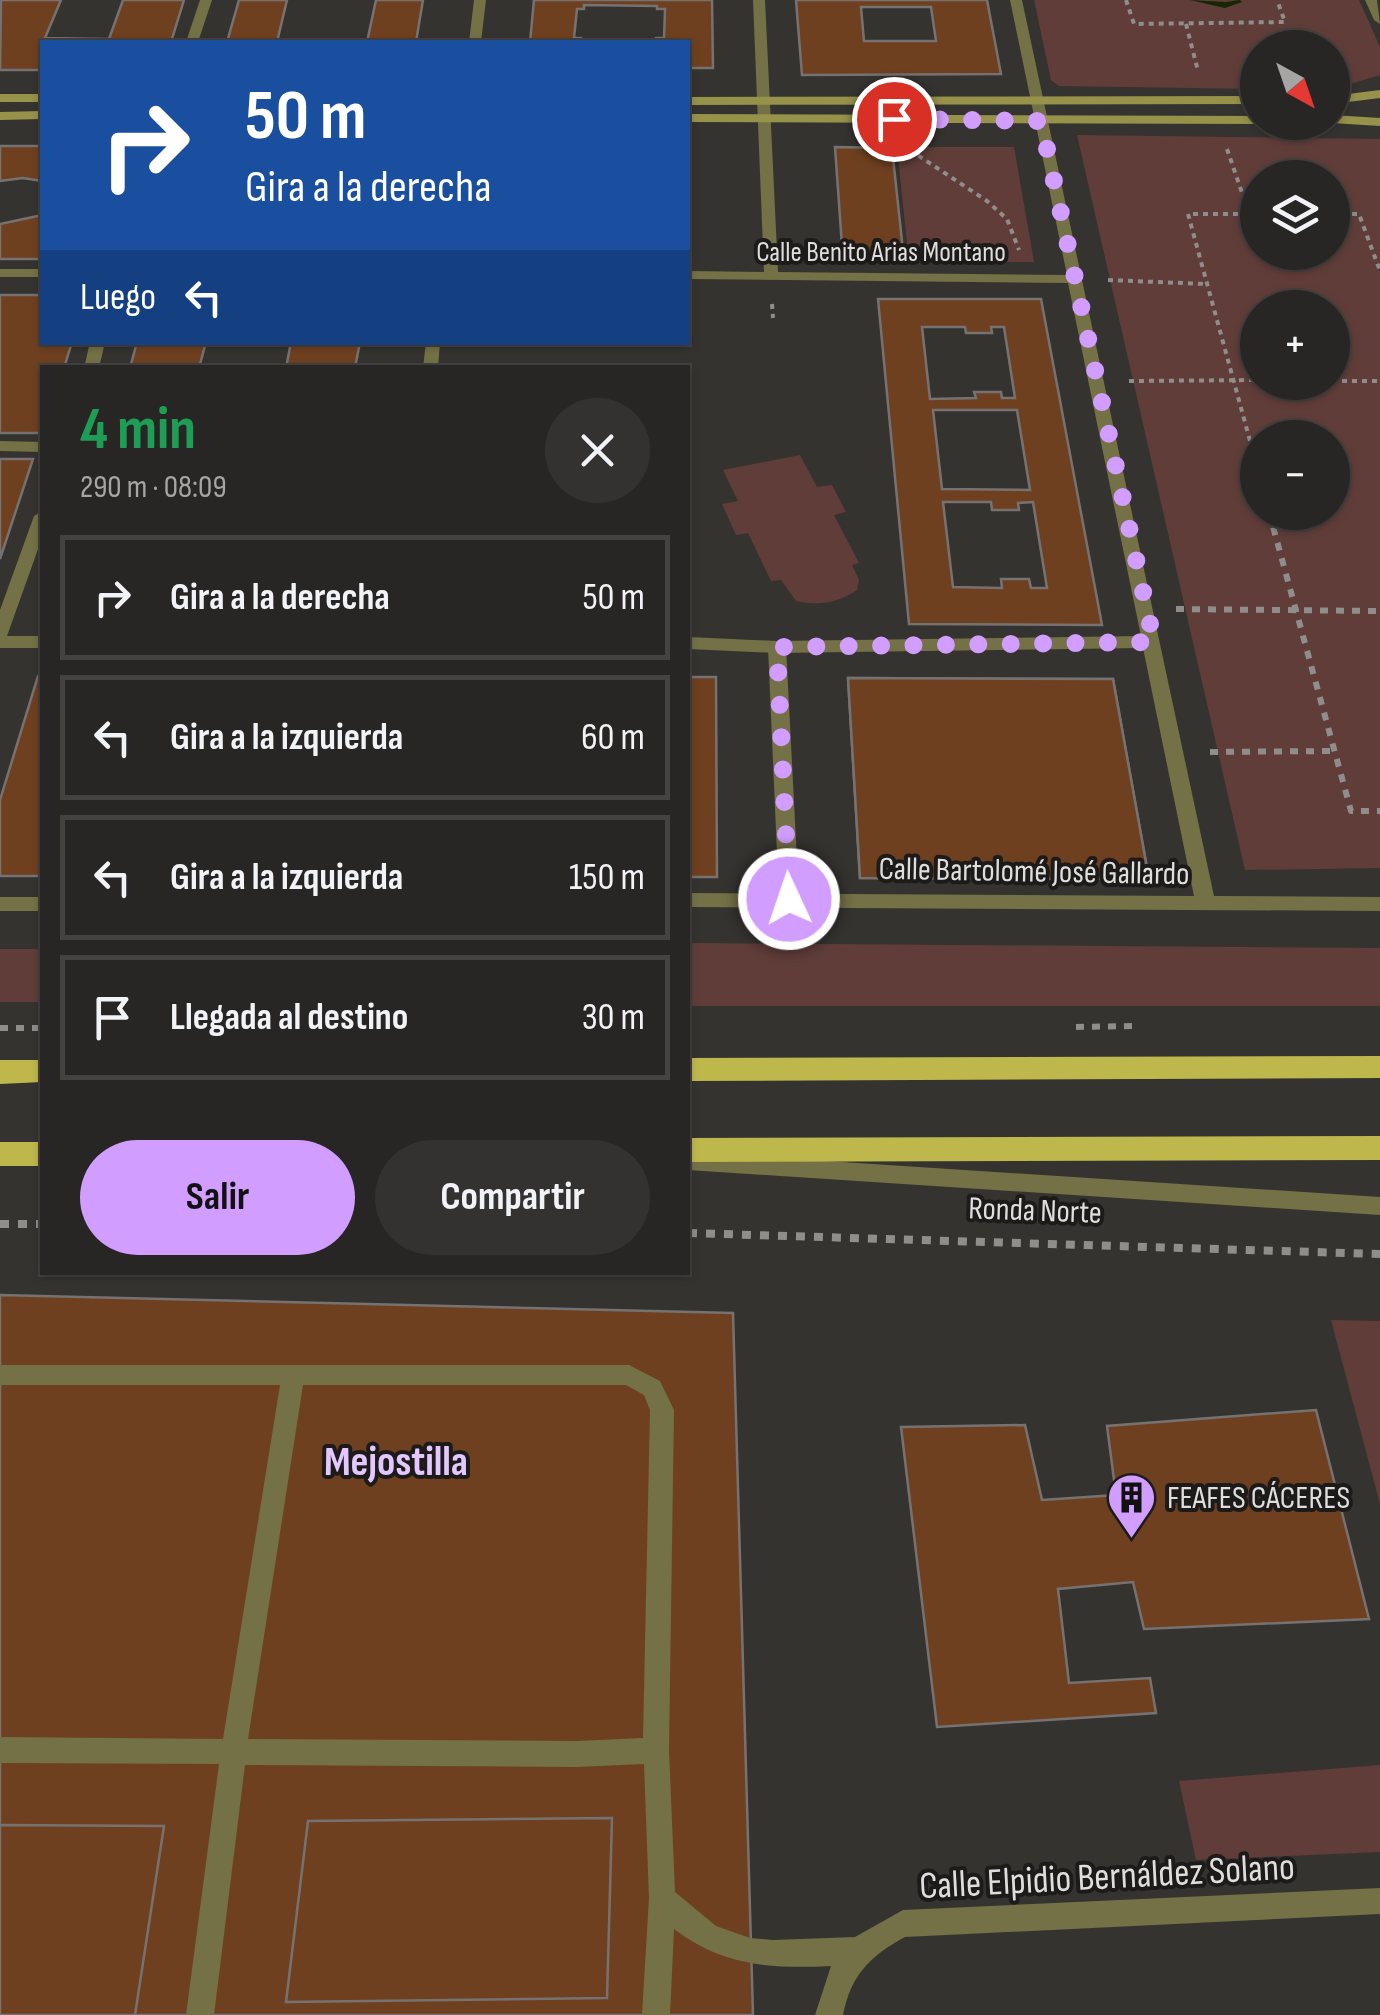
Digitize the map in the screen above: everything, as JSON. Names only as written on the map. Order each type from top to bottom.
[{"type":"highway","points":[[690,1070],[1380,1068]]},
{"type":"highway","points":[[0,1072],[40,1072]]},
{"type":"highway","name":"Ronda Norte","points":[[690,1150],[1380,1148]]},
{"type":"highway","points":[[0,1154],[40,1154]]},
{"type":"main road","points":[[1350,98],[1379,94],[1374,108],[1380,119],[1350,119]]},
{"type":"main road","points":[[0,98],[40,98]]},
{"type":"main road","points":[[690,101],[1240,100]]},
{"type":"main road","points":[[0,116],[40,115]]},
{"type":"main road","points":[[690,118],[1240,120]]},
{"type":"street","points":[[193,40],[206,0]]},
{"type":"street","points":[[475,40],[480,0]]},
{"type":"street","points":[[759,0],[771,278]]},
{"type":"street","points":[[1016,0],[1154,642],[1206,905]]},
{"type":"street","points":[[1371,0],[1380,20]]},
{"type":"street","points":[[0,273],[40,273]]},
{"type":"street","name":"Calle Benito Arias Montano","points":[[690,275],[1075,279]]},
{"type":"street","points":[[0,446],[40,447]]},
{"type":"street","points":[[0,634],[40,522]]},
{"type":"street","points":[[0,642],[40,642]]},
{"type":"street","points":[[690,644],[777,647],[1154,642]]},
{"type":"street","points":[[777,647],[789,899]]},
{"type":"street","name":"Calle Bartolomé José Gallardo","points":[[690,900],[1380,904]]},
{"type":"street","points":[[0,904],[40,904]]},
{"type":"street","points":[[690,1161],[1380,1206]]},
{"type":"street","points":[[0,1375],[630,1376],[652,1388],[662,1410],[656,1750],[662,1898],[656,2015]]},
{"type":"street","points":[[200,2015],[234,1749],[294,1375]]},
{"type":"street","points":[[0,1750],[576,1754],[656,1750]]},
{"type":"street","points":[[662,1898],[690,1929],[734,1949],[778,1955],[856,1951]]},
{"type":"street","name":"Calle Elpidio Bernáldez Solano","points":[[856,1951],[903,1924],[1380,1901]]},
{"type":"street","points":[[829,2015],[834,1984],[856,1951]]},
{"type":"path","points":[[1126,2],[1134,24],[1285,22],[1277,0]]},
{"type":"path","points":[[1186,24],[1206,100]]},
{"type":"path","points":[[854,119],[987,201],[1006,219],[1021,256],[1075,279],[1206,284]]},
{"type":"path","points":[[1217,120],[1240,188]]},
{"type":"path","points":[[1240,214],[1188,214],[1244,420]]},
{"type":"path","points":[[1350,214],[1359,214],[1380,271]]},
{"type":"path","points":[[1096,381],[1240,380]]},
{"type":"path","points":[[1350,380],[1380,381]]},
{"type":"path","points":[[1274,530],[1351,811],[1380,811]]},
{"type":"path","points":[[1144,609],[1380,610]]},
{"type":"path","points":[[1174,753],[1335,751]]},
{"type":"path","points":[[0,1028],[40,1028]]},
{"type":"path","points":[[0,1224],[40,1224]]},
{"type":"path","name":"Ronda Norte","points":[[690,1233],[1380,1254]]},
{"type":"shaded area","points":[[1034,0],[1359,0],[1380,47],[1380,75],[1350,84],[1350,30],[1240,30],[1240,89],[1059,86],[1051,80]]},
{"type":"shaded area","points":[[1077,135],[1380,139],[1380,868],[1245,870]]},
{"type":"shaded area","points":[[897,147],[1014,147],[1034,262],[909,262]]},
{"type":"shaded area","points":[[800,455],[817,487],[832,485],[846,512],[834,515],[859,563],[852,565],[859,580],[857,590],[828,602],[796,601],[781,580],[771,581],[748,533],[736,535],[722,504],[738,501],[723,470]]},
{"type":"shaded area","points":[[690,943],[1380,948],[1380,1006],[690,1006]]},
{"type":"shaded area","points":[[0,949],[40,949],[40,1002],[0,1002]]},
{"type":"shaded area","points":[[1331,1320],[1380,1321],[1380,1504]]},
{"type":"shaded area","points":[[1380,1765],[1380,1852],[1196,1860],[1179,1781]]},
{"type":"building","points":[[1,0],[61,0],[45,38],[109,39],[123,0],[184,0],[172,40],[40,40],[40,70],[0,70]]},
{"type":"building","points":[[239,0],[287,0],[277,40],[228,40]]},
{"type":"building","points":[[376,0],[423,0],[416,40],[367,40]]},
{"type":"building","points":[[534,0],[712,0],[713,68],[690,68],[690,40],[656,40],[664,38],[665,9],[657,6],[584,5],[584,9],[577,9],[574,38],[581,38],[530,40]]},
{"type":"building","points":[[796,0],[987,0],[1001,74],[802,75]],"holes":[[[861,7],[931,7],[936,41],[864,41]]]},
{"type":"building","points":[[0,146],[40,146],[40,181],[0,181]]},
{"type":"building","points":[[835,147],[892,148],[904,260],[843,260]]},
{"type":"building","points":[[40,215],[40,259],[0,259],[0,224]]},
{"type":"building","points":[[0,295],[40,295],[40,345],[71,345],[65,365],[40,365],[40,433],[0,433]]},
{"type":"building","points":[[878,299],[1041,299],[1102,625],[909,624]],"holes":[[[922,327],[965,327],[966,333],[992,333],[991,327],[1004,327],[1015,398],[1002,398],[1001,392],[974,392],[976,398],[930,399]],[[933,410],[1017,410],[1030,490],[942,489]],[[943,502],[991,502],[992,510],[1019,510],[1018,503],[1033,502],[1047,588],[1031,588],[1029,579],[1001,579],[1002,588],[953,587]]]},
{"type":"building","points":[[136,345],[205,345],[200,365],[131,365]]},
{"type":"building","points":[[290,345],[359,345],[356,365],[287,365]]},
{"type":"building","points":[[0,459],[33,459],[0,559]]},
{"type":"building","points":[[40,676],[40,876],[0,876],[0,800]]},
{"type":"building","points":[[690,677],[716,677],[717,877],[690,877]]},
{"type":"building","points":[[848,678],[1113,679],[1149,879],[860,878]],"holes":[[[932,729],[1040,729],[1041,735],[1049,735],[1062,816],[1053,816],[1054,821],[941,821],[941,816],[932,816],[924,735],[933,735]]]},
{"type":"building","points":[[848,678],[1113,679],[1149,879],[860,878]]},
{"type":"building","points":[[0,1295],[733,1313],[753,2015],[0,2015]]},
{"type":"building","name":"FEAFES CÁCERES","points":[[1316,1410],[1369,1619],[1144,1629],[1133,1582],[1058,1589],[1069,1683],[1150,1678],[1156,1713],[937,1727],[901,1427],[1025,1425],[1042,1500],[1116,1495],[1107,1426]]},
{"type":"building","points":[[612,1818],[607,1998],[286,2002],[308,1821]]},
{"type":"building","points":[[0,1825],[164,1826],[135,2015],[0,2015]]},
{"type":"waterway","points":[[1195,0],[1225,5],[1237,2]]},
{"type":"place","name":"FEAFES CÁCERES","points":[[1132,1540]]},
{"type":"district","name":"Mejostilla","points":[[396,1462]]},
{"type":"route","points":[[789,899],[777,647],[1154,642],[1041,121],[894,119]]}]
